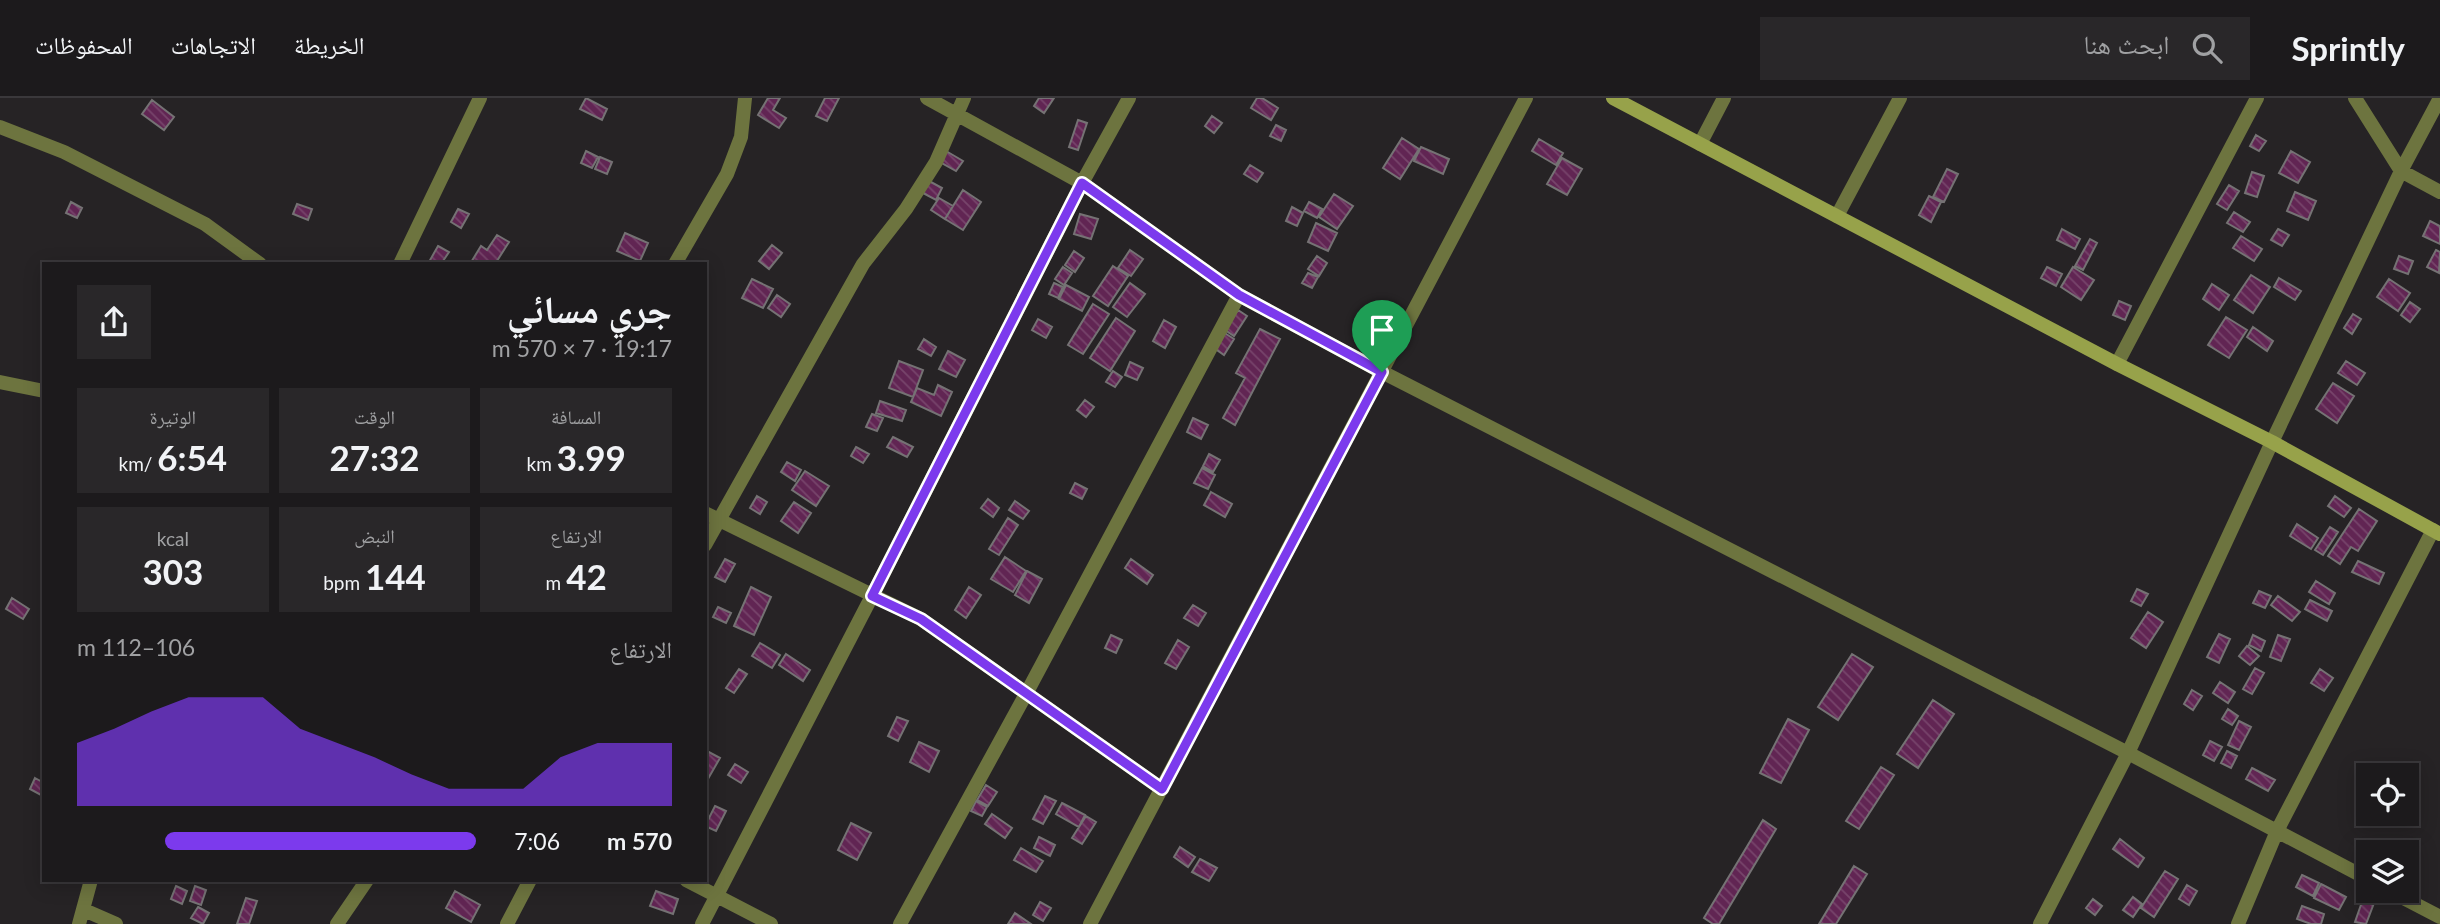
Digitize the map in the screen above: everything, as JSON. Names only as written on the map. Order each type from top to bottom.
[{"type":"street","points":[[401,262],[480,98]]},
{"type":"street","points":[[676,262],[726,174],[741,137],[745,98]]},
{"type":"street","points":[[927,98],[1082,183],[1239,295],[1382,372],[2128,753],[2356,873]]},
{"type":"street","points":[[707,537],[712,517],[863,264],[906,209],[936,162],[964,98]]},
{"type":"street","points":[[702,924],[1082,183],[1129,98]]},
{"type":"street","points":[[1090,924],[1526,98]]},
{"type":"street","points":[[1613,98],[2117,364],[2272,442],[2437,532],[2277,831],[2238,924]]},
{"type":"street","points":[[1700,144],[1724,98]]},
{"type":"street","points":[[1837,216],[1900,98]]},
{"type":"street","points":[[2117,364],[2257,98]]},
{"type":"street","points":[[2355,98],[2401,171],[2440,192]]},
{"type":"street","points":[[2040,924],[2128,753],[2401,171],[2440,98]]},
{"type":"street","points":[[0,127],[64,152],[205,225],[257,262]]},
{"type":"street","points":[[900,924],[1027,694],[1239,295]]},
{"type":"street","points":[[0,382],[42,391]]},
{"type":"street","points":[[712,517],[921,619],[1162,789]]},
{"type":"street","points":[[91,882],[82,917],[116,924]]},
{"type":"street","points":[[337,924],[366,882]]},
{"type":"street","points":[[507,924],[529,882]]},
{"type":"street","points":[[690,882],[771,924]]},
{"type":"street","points":[[2413,903],[2440,917]]},
{"type":"building","points":[[586,98],[607,109],[602,120],[580,109]]},
{"type":"building","points":[[768,98],[780,98],[773,110],[786,118],[779,128],[758,115]]},
{"type":"building","points":[[825,98],[839,98],[827,121],[816,116]]},
{"type":"building","points":[[1039,98],[1054,98],[1044,113],[1034,106]]},
{"type":"building","points":[[1257,98],[1262,98],[1278,108],[1271,120],[1251,108]]},
{"type":"building","points":[[152,100],[174,117],[164,130],[142,114]]},
{"type":"building","points":[[1212,116],[1222,123],[1214,133],[1205,126]]},
{"type":"building","points":[[1078,120],[1087,123],[1078,150],[1069,147]]},
{"type":"building","points":[[1276,125],[1286,130],[1281,141],[1270,136]]},
{"type":"building","points":[[2256,135],[2266,141],[2259,151],[2250,146]]},
{"type":"building","points":[[1402,138],[1419,149],[1400,179],[1383,168]]},
{"type":"building","points":[[1539,139],[1563,153],[1556,165],[1532,151]]},
{"type":"building","points":[[1421,147],[1449,159],[1443,174],[1414,161]]},
{"type":"building","points":[[586,151],[598,157],[592,168],[581,163]]},
{"type":"building","points":[[946,151],[963,161],[956,171],[940,162]]},
{"type":"building","points":[[2291,151],[2310,162],[2298,183],[2279,173]]},
{"type":"building","points":[[600,157],[612,162],[607,174],[595,169]]},
{"type":"building","points":[[1562,158],[1582,169],[1567,195],[1547,184]]},
{"type":"building","points":[[1250,165],[1263,173],[1257,182],[1244,174]]},
{"type":"building","points":[[1947,169],[1958,174],[1944,202],[1933,197]]},
{"type":"building","points":[[2252,172],[2264,176],[2257,197],[2245,193]]},
{"type":"building","points":[[929,181],[942,188],[936,200],[923,193]]},
{"type":"building","points":[[2229,185],[2239,191],[2227,210],[2217,204]]},
{"type":"building","points":[[963,190],[981,202],[963,230],[945,219]]},
{"type":"building","points":[[2295,192],[2316,201],[2308,220],[2287,211]]},
{"type":"building","points":[[1334,194],[1353,206],[1337,229],[1319,217]]},
{"type":"building","points":[[1929,196],[1941,202],[1931,222],[1919,215]]},
{"type":"building","points":[[939,198],[953,206],[945,219],[931,210]]},
{"type":"building","points":[[71,202],[82,208],[77,218],[66,213]]},
{"type":"building","points":[[1309,202],[1322,209],[1317,218],[1304,211]]},
{"type":"building","points":[[297,204],[312,209],[308,220],[293,214]]},
{"type":"building","points":[[1292,207],[1303,213],[1297,226],[1286,221]]},
{"type":"building","points":[[458,209],[469,214],[461,228],[451,222]]},
{"type":"building","points":[[2234,212],[2250,222],[2243,232],[2227,223]]},
{"type":"building","points":[[1080,214],[1098,219],[1091,239],[1074,234]]},
{"type":"building","points":[[2430,221],[2440,226],[2440,244],[2423,236]]},
{"type":"building","points":[[1316,223],[1337,233],[1328,251],[1308,242]]},
{"type":"building","points":[[2062,229],[2080,239],[2075,249],[2057,240]]},
{"type":"building","points":[[2278,229],[2289,235],[2282,246],[2271,240]]},
{"type":"building","points":[[625,233],[648,243],[640,261],[617,251]]},
{"type":"building","points":[[497,235],[509,242],[496,262],[471,262],[481,246],[487,250]]},
{"type":"building","points":[[2241,236],[2262,249],[2254,261],[2233,248]]},
{"type":"building","points":[[2090,239],[2097,243],[2083,270],[2075,266]]},
{"type":"building","points":[[772,245],[782,253],[769,269],[759,261]]},
{"type":"building","points":[[438,246],[449,252],[442,262],[429,262]]},
{"type":"building","points":[[1130,250],[1143,259],[1131,276],[1118,268]]},
{"type":"building","points":[[2436,250],[2440,252],[2439,273],[2427,267]]},
{"type":"building","points":[[1074,251],[1084,258],[1075,272],[1065,265]]},
{"type":"building","points":[[1317,256],[1327,263],[1319,276],[1308,269]]},
{"type":"building","points":[[2399,256],[2413,261],[2408,274],[2394,269]]},
{"type":"building","points":[[1113,266],[1128,276],[1108,306],[1093,296]]},
{"type":"building","points":[[1063,267],[1072,273],[1064,285],[1055,279]]},
{"type":"building","points":[[2047,267],[2062,274],[2056,286],[2041,278]]},
{"type":"building","points":[[2073,267],[2094,280],[2081,300],[2061,287]]},
{"type":"building","points":[[1308,273],[1318,277],[1312,288],[1302,283]]},
{"type":"building","points":[[2251,275],[2270,287],[2253,313],[2234,300]]},
{"type":"building","points":[[2279,278],[2301,291],[2295,300],[2274,287]]},
{"type":"building","points":[[752,279],[773,289],[763,308],[742,298]]},
{"type":"building","points":[[2389,279],[2410,293],[2398,311],[2377,297]]},
{"type":"building","points":[[1054,283],[1063,287],[1058,298],[1049,294]]},
{"type":"building","points":[[1130,283],[1145,294],[1127,317],[1113,307]]},
{"type":"building","points":[[2212,284],[2229,295],[2219,310],[2203,299]]},
{"type":"building","points":[[1066,285],[1089,297],[1082,311],[1059,299]]},
{"type":"building","points":[[777,295],[790,304],[781,317],[768,308]]},
{"type":"building","points":[[2119,301],[2131,306],[2125,320],[2113,315]]},
{"type":"building","points":[[2410,302],[2420,309],[2410,322],[2401,315]]},
{"type":"building","points":[[1093,304],[1109,314],[1083,354],[1068,345]]},
{"type":"building","points":[[1238,310],[1247,316],[1234,336],[1225,330]]},
{"type":"building","points":[[2353,314],[2361,319],[2352,334],[2344,328]]},
{"type":"building","points":[[2226,317],[2247,330],[2229,358],[2208,345]]},
{"type":"building","points":[[1116,318],[1135,331],[1110,371],[1090,358]]},
{"type":"building","points":[[1038,319],[1052,327],[1046,338],[1032,330]]},
{"type":"building","points":[[1164,320],[1176,327],[1165,348],[1153,341]]},
{"type":"building","points":[[2253,327],[2273,341],[2267,351],[2247,337]]},
{"type":"building","points":[[1260,329],[1280,339],[1235,425],[1223,418],[1245,378],[1236,373]]},
{"type":"building","points":[[1223,332],[1234,339],[1224,355],[1214,348]]},
{"type":"building","points":[[924,339],[936,347],[931,356],[918,349]]},
{"type":"building","points":[[948,351],[965,360],[956,377],[939,369]]},
{"type":"building","points":[[899,361],[923,370],[913,397],[889,388]]},
{"type":"building","points":[[2346,361],[2365,373],[2357,385],[2338,373]]},
{"type":"building","points":[[1130,362],[1143,368],[1137,380],[1125,375]]},
{"type":"building","points":[[1113,371],[1122,377],[1115,387],[1106,382]]},
{"type":"building","points":[[2333,383],[2354,396],[2337,423],[2316,409]]},
{"type":"building","points":[[938,385],[952,392],[941,416],[911,402],[917,388],[934,395]]},
{"type":"building","points":[[1085,400],[1094,407],[1086,417],[1077,410]]},
{"type":"building","points":[[880,401],[906,410],[902,421],[876,413]]},
{"type":"building","points":[[872,414],[883,418],[877,431],[866,427]]},
{"type":"building","points":[[1193,418],[1208,425],[1201,439],[1187,432]]},
{"type":"building","points":[[893,437],[913,447],[907,457],[887,447]]},
{"type":"building","points":[[856,447],[869,454],[863,463],[851,456]]},
{"type":"building","points":[[1209,454],[1220,460],[1213,472],[1203,466]]},
{"type":"building","points":[[787,462],[801,470],[795,481],[781,472]]},
{"type":"building","points":[[1202,468],[1215,475],[1208,489],[1194,483]]},
{"type":"building","points":[[805,471],[829,486],[816,506],[792,490]]},
{"type":"building","points":[[1075,483],[1087,489],[1082,499],[1070,493]]},
{"type":"building","points":[[1211,492],[1232,504],[1225,517],[1204,505]]},
{"type":"building","points":[[757,496],[767,502],[760,514],[750,508]]},
{"type":"building","points":[[2335,496],[2351,508],[2344,517],[2328,506]]},
{"type":"building","points":[[988,499],[999,508],[993,517],[981,508]]},
{"type":"building","points":[[1015,501],[1029,511],[1023,519],[1009,510]]},
{"type":"building","points":[[794,502],[811,513],[798,533],[781,521]]},
{"type":"building","points":[[2359,509],[2377,521],[2358,551],[2351,547],[2340,564],[2328,556]]},
{"type":"building","points":[[1008,518],[1018,525],[999,555],[989,549]]},
{"type":"building","points":[[2297,524],[2318,538],[2311,549],[2290,536]]},
{"type":"building","points":[[2330,527],[2338,532],[2323,555],[2315,550]]},
{"type":"building","points":[[1005,557],[1026,571],[1013,592],[991,579]]},
{"type":"building","points":[[725,559],[735,564],[725,582],[715,577]]},
{"type":"building","points":[[1131,559],[1153,575],[1147,584],[1125,568]]},
{"type":"building","points":[[2358,561],[2384,573],[2379,584],[2352,572]]},
{"type":"building","points":[[1027,571],[1042,579],[1029,603],[1015,595]]},
{"type":"building","points":[[2316,581],[2335,593],[2329,604],[2309,592]]},
{"type":"building","points":[[751,587],[771,597],[754,635],[734,626]]},
{"type":"building","points":[[969,587],[981,595],[966,618],[955,610]]},
{"type":"building","points":[[2137,589],[2148,594],[2141,606],[2131,601]]},
{"type":"building","points":[[2259,591],[2271,596],[2265,608],[2253,603]]},
{"type":"building","points":[[2278,596],[2300,612],[2292,621],[2271,605]]},
{"type":"building","points":[[12,598],[29,609],[23,619],[6,609]]},
{"type":"building","points":[[2310,600],[2332,611],[2327,621],[2305,609]]},
{"type":"building","points":[[1193,605],[1206,613],[1198,626],[1184,618]]},
{"type":"building","points":[[718,607],[731,613],[726,623],[713,617]]},
{"type":"building","points":[[2148,612],[2163,622],[2146,648],[2131,638]]},
{"type":"building","points":[[2219,634],[2230,639],[2219,663],[2207,657]]},
{"type":"building","points":[[1111,635],[1122,640],[1116,653],[1105,648]]},
{"type":"building","points":[[2253,635],[2265,641],[2261,651],[2249,645]]},
{"type":"building","points":[[2278,635],[2290,639],[2281,661],[2270,657]]},
{"type":"building","points":[[1178,640],[1189,647],[1176,669],[1165,663]]},
{"type":"building","points":[[760,643],[780,655],[772,668],[752,656]]},
{"type":"building","points":[[2247,646],[2259,656],[2250,665],[2239,656]]},
{"type":"building","points":[[786,654],[810,670],[803,681],[779,665]]},
{"type":"building","points":[[1852,654],[1873,667],[1838,720],[1818,707]]},
{"type":"building","points":[[2255,668],[2264,673],[2252,694],[2243,689]]},
{"type":"building","points":[[739,669],[747,674],[734,693],[726,688]]},
{"type":"building","points":[[2320,669],[2333,678],[2324,691],[2311,683]]},
{"type":"building","points":[[2220,682],[2235,692],[2228,703],[2213,693]]},
{"type":"building","points":[[2192,690],[2202,696],[2193,710],[2184,704]]},
{"type":"building","points":[[1933,700],[1954,714],[1918,768],[1897,754]]},
{"type":"building","points":[[2228,709],[2238,716],[2232,725],[2222,719]]},
{"type":"building","points":[[897,717],[908,721],[898,741],[888,736]]},
{"type":"building","points":[[1788,719],[1809,730],[1781,783],[1760,773]]},
{"type":"building","points":[[2239,721],[2251,727],[2239,750],[2228,745]]},
{"type":"building","points":[[2210,741],[2222,747],[2214,761],[2203,755]]},
{"type":"building","points":[[919,742],[939,751],[929,772],[910,762]]},
{"type":"building","points":[[707,751],[720,758],[707,781]]},
{"type":"building","points":[[2227,751],[2237,756],[2231,768],[2221,763]]},
{"type":"building","points":[[735,764],[748,772],[741,783],[728,775]]},
{"type":"building","points":[[1881,767],[1894,775],[1859,829],[1846,821]]},
{"type":"building","points":[[2252,768],[2275,780],[2268,791],[2246,779]]},
{"type":"building","points":[[35,778],[42,782],[41,795],[30,789]]},
{"type":"building","points":[[986,785],[997,792],[988,806],[977,800]]},
{"type":"building","points":[[1045,796],[1056,801],[1043,824],[1033,819]]},
{"type":"building","points":[[976,801],[987,807],[982,816],[971,811]]},
{"type":"building","points":[[1062,803],[1085,815],[1079,827],[1056,814]]},
{"type":"building","points":[[715,806],[726,811],[716,831],[707,827]]},
{"type":"building","points":[[992,814],[1012,828],[1005,838],[985,824]]},
{"type":"building","points":[[1086,816],[1096,822],[1082,844],[1072,838]]},
{"type":"building","points":[[1763,820],[1776,829],[1719,924],[1713,924],[1704,918]]},
{"type":"building","points":[[851,823],[871,833],[857,860],[838,850]]},
{"type":"building","points":[[1039,837],[1055,845],[1050,856],[1034,848]]},
{"type":"building","points":[[2120,839],[2144,858],[2138,867],[2113,849]]},
{"type":"building","points":[[1180,847],[1195,857],[1188,867],[1174,857]]},
{"type":"building","points":[[1021,848],[1043,861],[1036,872],[1014,860]]},
{"type":"building","points":[[1200,859],[1217,868],[1209,881],[1192,872]]},
{"type":"building","points":[[1854,866],[1867,874],[1836,924],[1819,924]]},
{"type":"building","points":[[2165,871],[2178,879],[2154,917],[2141,908]]},
{"type":"building","points":[[2302,875],[2319,883],[2313,896],[2296,887]]},
{"type":"building","points":[[2321,884],[2346,897],[2339,910],[2314,898]]},
{"type":"building","points":[[2187,885],[2197,891],[2189,905],[2179,899]]},
{"type":"building","points":[[176,886],[187,891],[182,904],[171,899]]},
{"type":"building","points":[[195,886],[206,890],[201,905],[190,901]]},
{"type":"building","points":[[455,891],[480,905],[471,922],[446,908]]},
{"type":"building","points":[[656,891],[678,899],[673,914],[650,906]]},
{"type":"building","points":[[2133,897],[2142,904],[2133,917],[2123,910]]},
{"type":"building","points":[[246,898],[257,901],[249,924],[237,924]]},
{"type":"building","points":[[2093,899],[2102,906],[2095,915],[2086,908]]},
{"type":"building","points":[[1040,902],[1051,908],[1043,921],[1033,915]]},
{"type":"building","points":[[2362,903],[2374,903],[2366,924],[2355,922]]},
{"type":"building","points":[[2302,906],[2324,914],[2321,924],[2297,919]]},
{"type":"building","points":[[198,907],[209,913],[203,924],[191,918]]},
{"type":"building","points":[[1015,913],[1031,924],[1008,924]]},
{"type":"route","points":[[1082,183],[1239,295],[1382,372],[1162,789],[921,619],[872,596],[1082,183]]}]
